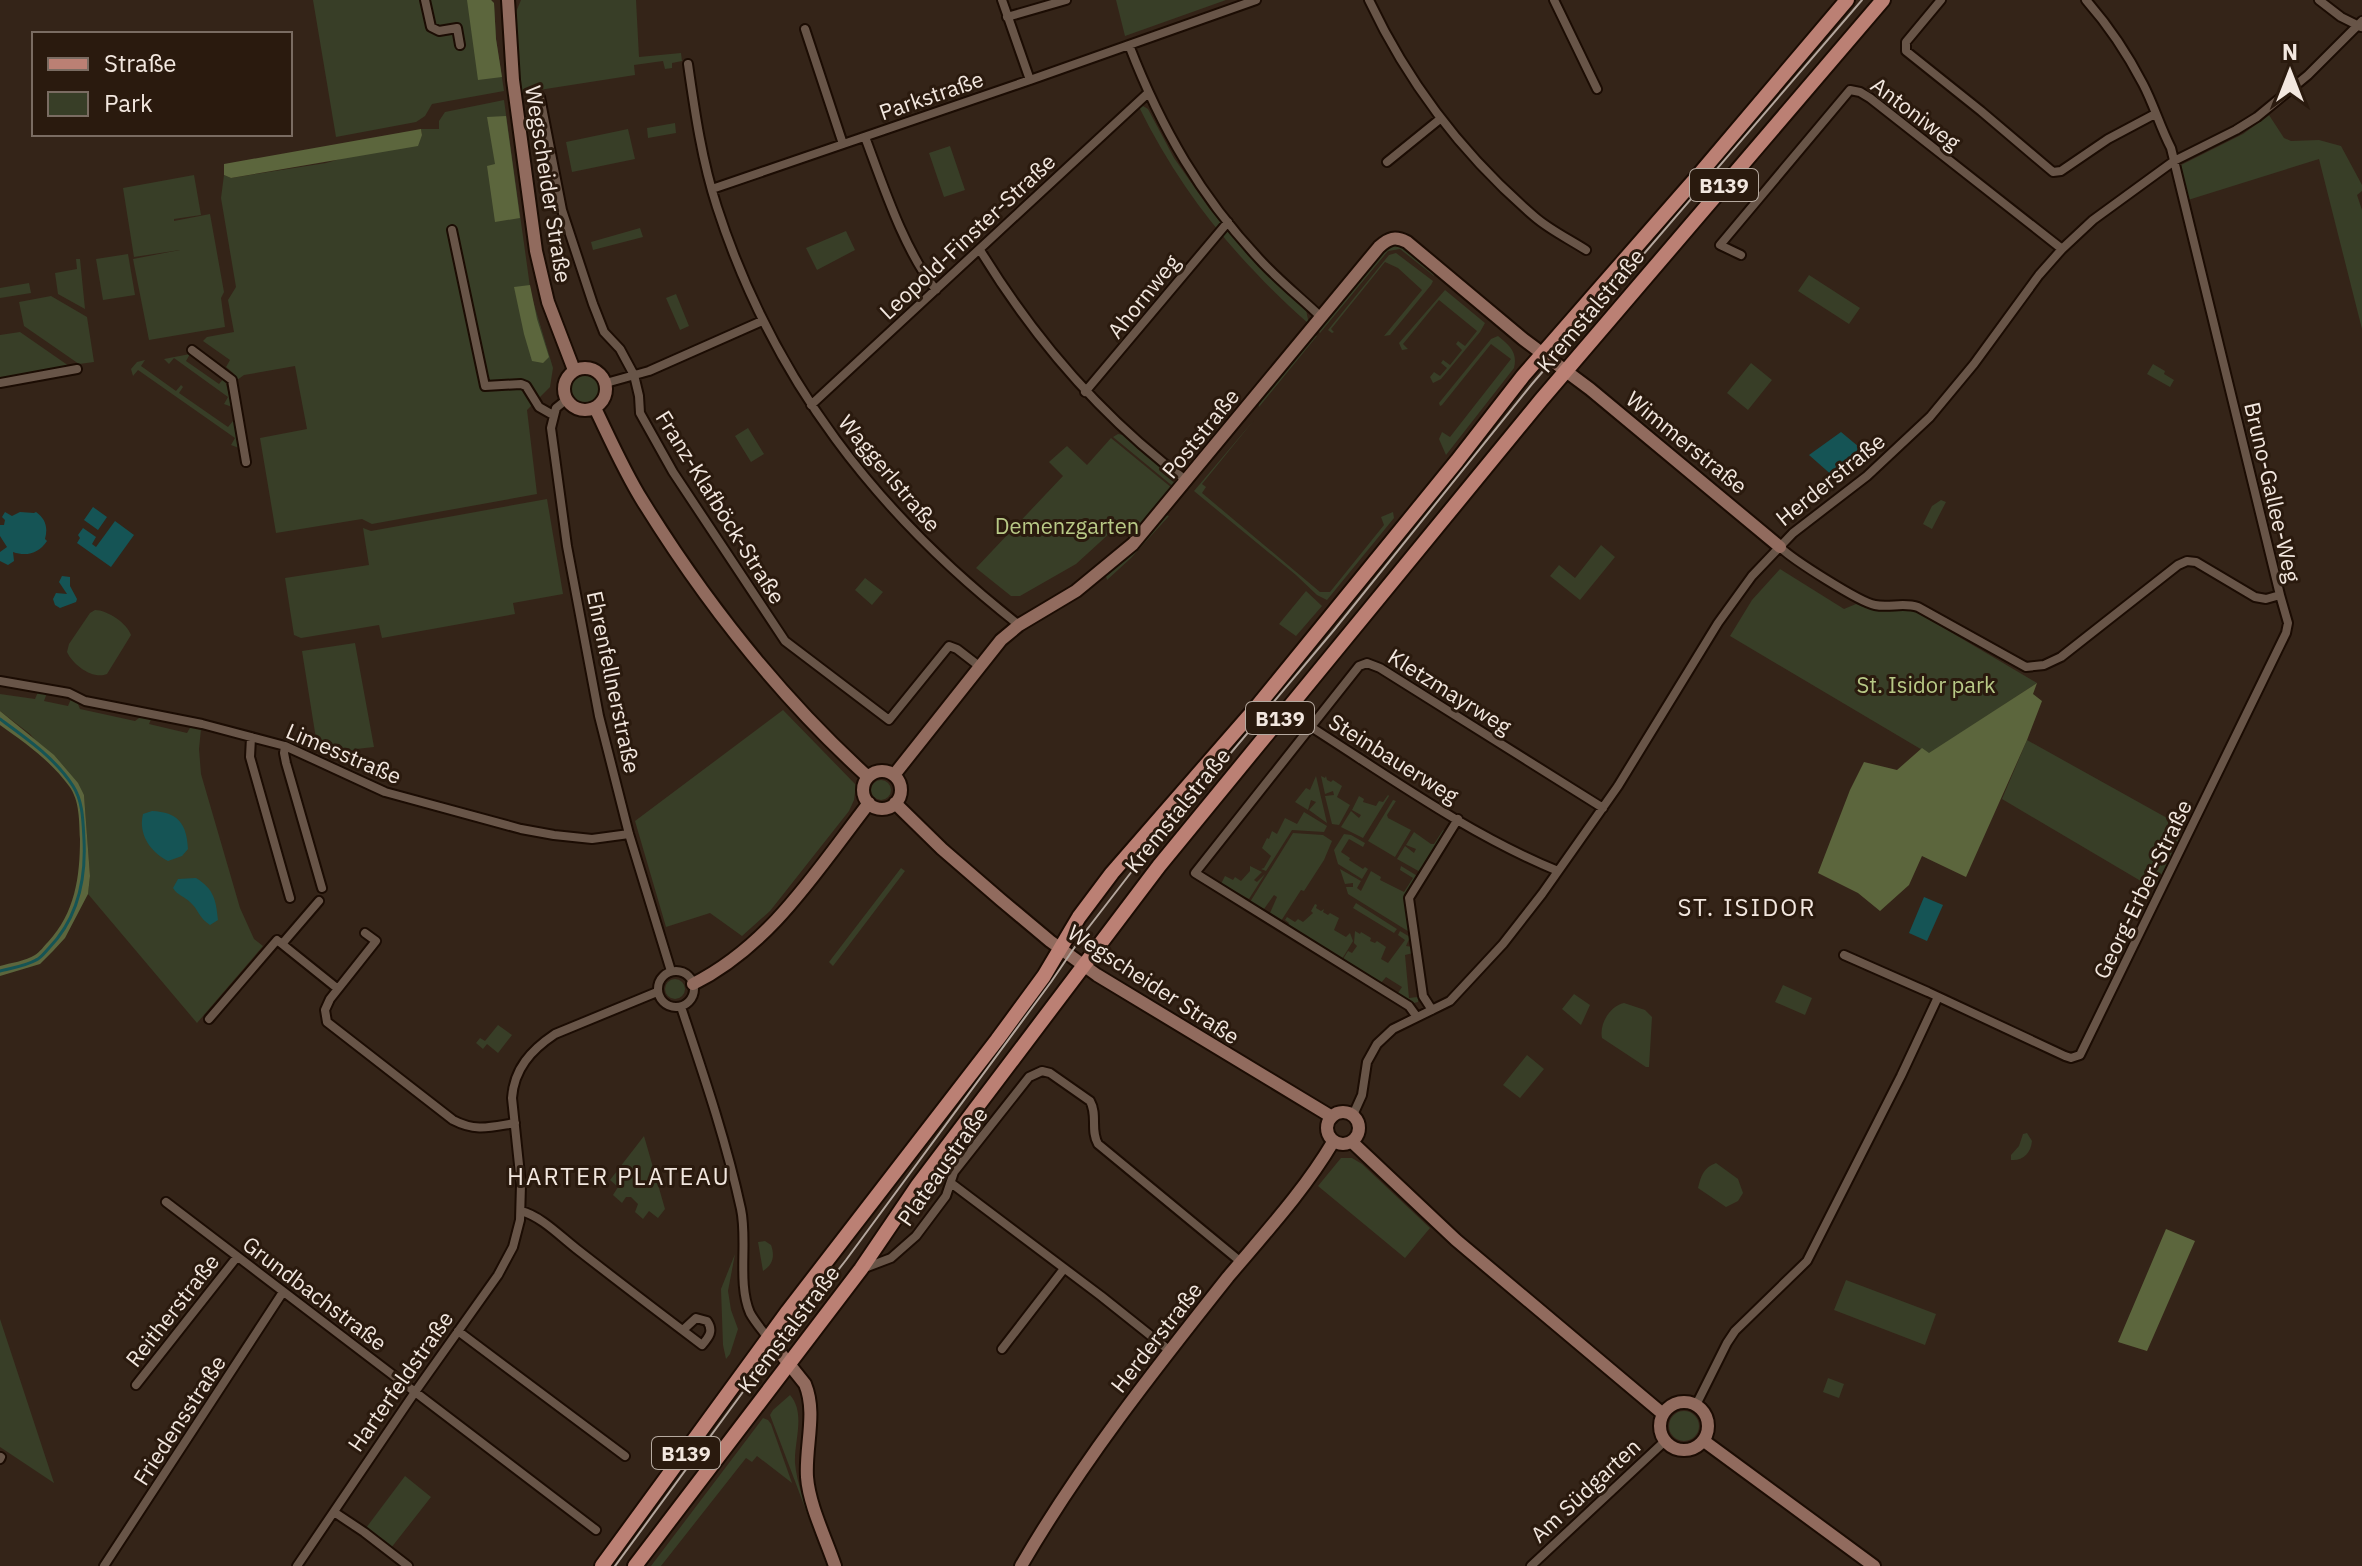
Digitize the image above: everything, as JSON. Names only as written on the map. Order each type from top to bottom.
[{"type":"main road","name":"Kremstalstraße","points":[[602,1566],[769,1339],[997,1040],[1044,976],[1079,917],[1112,873],[1246,720],[1542,354],[1847,0]]},
{"type":"main road","name":"Kremstalstraße","points":[[635,1566],[861,1269],[918,1185],[1168,855],[1566,371],[1883,0]]},
{"type":"street","points":[[425,0],[431,27],[439,31],[457,28],[460,45]]},
{"type":"street","name":"Wegscheider Straße","points":[[508,0],[513,80],[536,251],[551,310],[574,370]]},
{"type":"street","points":[[1002,0],[1030,80]]},
{"type":"street","points":[[1007,17],[1066,0]]},
{"type":"street","points":[[1256,0],[1129,45],[1147,94],[1178,153],[1228,222],[1264,264],[1321,317]]},
{"type":"street","points":[[1369,0],[1403,63],[1440,119],[1487,172],[1535,216],[1586,250]]},
{"type":"street","points":[[1554,0],[1597,89]]},
{"type":"street","points":[[1941,0],[1906,42],[1906,51],[2053,172],[2061,171],[2108,139],[2155,114]]},
{"type":"street","name":"Bruno-Gallee-Weg","points":[[1780,547],[1796,561],[1870,604],[1918,607],[2026,667],[2056,661],[2187,561],[2196,562],[2255,597],[2266,599],[2280,595],[2171,148],[2134,69],[2086,0]]},
{"type":"street","points":[[2319,0],[2341,17],[2361,25]]},
{"type":"street","name":"Herderstraße","points":[[1353,1115],[1362,1095],[1367,1062],[1377,1044],[1393,1029],[1457,995],[1503,944],[1603,808],[1718,623],[1746,584],[1780,547],[1793,533],[1891,456],[1930,417],[1974,364],[2039,275],[2093,220],[2174,161],[2257,117],[2361,25]]},
{"type":"street","points":[[805,29],[843,144]]},
{"type":"street","name":"Parkstraße","points":[[712,189],[1129,45]]},
{"type":"street","name":"Waggerlstraße","points":[[688,64],[700,144],[712,189],[739,268],[762,321],[787,366],[861,474],[908,527],[953,570],[1019,625]]},
{"type":"street","name":"Antoniweg","points":[[1741,255],[1720,245],[1850,90],[1870,98],[2062,249]]},
{"type":"street","name":"Leopold-Finster-Straße","points":[[811,405],[1147,94]]},
{"type":"street","name":"Franz-Klafböck-Straße","points":[[540,97],[556,185],[571,240],[604,332],[620,349],[634,375],[640,413],[673,472],[785,641],[889,720],[949,646],[979,666]]},
{"type":"street","points":[[1387,162],[1440,119]]},
{"type":"street","points":[[865,137],[897,219],[936,290]]},
{"type":"street","name":"Ahornweg","points":[[1085,392],[1228,222]]},
{"type":"street","points":[[452,230],[485,386],[526,386],[539,407],[553,415],[566,400]]},
{"type":"street","name":"Poststraße","points":[[894,775],[1001,640],[1019,625],[1076,591],[1114,562],[1142,535],[1386,240],[1394,237],[1407,242],[1542,354]]},
{"type":"street","points":[[980,250],[1023,316],[1085,392],[1119,425],[1187,481]]},
{"type":"street","points":[[606,383],[649,371],[762,321]]},
{"type":"street","points":[[192,350],[232,380],[246,462]]},
{"type":"street","name":"Wimmerstraße","points":[[1542,354],[1780,547]]},
{"type":"street","points":[[0,383],[77,369]]},
{"type":"street","points":[[594,369],[606,383],[606,396],[595,408],[580,410],[566,400],[565,380],[574,370],[594,369]]},
{"type":"street","points":[[595,408],[641,499],[715,607],[788,698],[868,777]]},
{"type":"street","name":"Ehrenfellnerstraße","points":[[553,415],[551,428],[555,462],[599,716],[629,834],[671,971]]},
{"type":"street","name":"Georg-Erber-Straße","points":[[1844,955],[2065,1056],[2076,1057],[2083,1051],[2286,633],[2288,623],[2280,595]]},
{"type":"street","name":"Kletzmayrweg","points":[[1417,1017],[1409,1006],[1195,873],[1359,666],[1372,664],[1603,808]]},
{"type":"street","name":"Limesstraße","points":[[0,681],[69,693],[85,701],[164,716],[285,746],[384,791],[456,813],[554,835],[592,839],[629,834]]},
{"type":"street","name":"Steinbauerweg","points":[[1311,727],[1458,819],[1558,871]]},
{"type":"street","points":[[251,737],[250,757],[290,898]]},
{"type":"street","points":[[285,746],[286,763],[322,888]]},
{"type":"street","points":[[881,771],[894,775],[901,788],[899,798],[883,809],[873,807],[863,792],[868,777],[881,771]]},
{"type":"street","points":[[693,984],[727,963],[772,927],[869,803]]},
{"type":"street","name":"Wegscheider Straße","points":[[895,803],[970,873],[1084,966],[1332,1117]]},
{"type":"street","name":"Steinbauerweg","points":[[1432,1010],[1423,996],[1409,898],[1458,819]]},
{"type":"street","points":[[282,944],[319,901]]},
{"type":"street","points":[[365,933],[376,941],[325,1010],[327,1022],[442,1112],[465,1126],[479,1129],[515,1123]]},
{"type":"street","points":[[209,1019],[277,940],[338,989]]},
{"type":"street","points":[[671,971],[685,973],[693,984],[691,999],[681,1007],[664,1003],[657,992],[660,979],[671,971]]},
{"type":"street","name":"Harterfeldstraße","points":[[297,1566],[506,1262],[516,1240],[521,1211],[521,1184],[513,1084],[524,1061],[555,1034],[657,992]]},
{"type":"street","points":[[1696,1405],[1735,1331],[1807,1261],[1938,997]]},
{"type":"street","points":[[681,1007],[716,1115],[741,1212],[748,1307],[756,1323],[805,1384],[808,1392],[807,1481],[835,1566]]},
{"type":"street","name":"Plateaustraße","points":[[861,1269],[891,1258],[916,1236],[938,1209],[954,1172],[1029,1077],[1042,1071],[1050,1073],[1090,1101],[1098,1144],[1241,1262]]},
{"type":"street","points":[[1342,1112],[1353,1115],[1359,1130],[1352,1142],[1344,1145],[1333,1142],[1326,1127],[1332,1117],[1342,1112]]},
{"type":"street","name":"Herderstraße","points":[[1021,1566],[1090,1456],[1170,1351],[1310,1179],[1333,1142]]},
{"type":"street","points":[[1352,1142],[1456,1240],[1663,1414]]},
{"type":"street","points":[[951,1183],[1170,1351]]},
{"type":"street","name":"Grundbachstraße","points":[[166,1202],[596,1530]]},
{"type":"street","points":[[521,1211],[530,1213],[683,1330]]},
{"type":"street","name":"Reitherstraße","points":[[136,1385],[237,1257]]},
{"type":"street","points":[[1002,1349],[1063,1270]]},
{"type":"street","name":"Friedensstraße","points":[[105,1566],[283,1292]]},
{"type":"street","points":[[458,1331],[625,1456]]},
{"type":"street","points":[[1680,1402],[1696,1405],[1708,1419],[1704,1441],[1694,1448],[1674,1448],[1665,1441],[1660,1429],[1663,1414],[1673,1404],[1680,1402]]},
{"type":"street","name":"Am Südgarten","points":[[1531,1566],[1665,1441]]},
{"type":"street","points":[[1704,1441],[1874,1566]]},
{"type":"street","points":[[334,1512],[408,1566]]},
{"type":"green space","points":[[313,0],[491,0],[494,3],[504,91],[432,104],[425,116],[416,122],[336,137]]},
{"type":"green space","points":[[467,0],[491,0],[494,3],[502,77],[478,80]]},
{"type":"green space","points":[[521,0],[636,0],[639,57],[681,53],[682,61],[672,63],[672,68],[665,69],[663,61],[634,65],[635,75],[520,93],[516,12]]},
{"type":"green space","points":[[1116,0],[1226,0],[1125,36]]},
{"type":"green space","points":[[504,100],[531,294],[553,368],[550,387],[527,410],[537,494],[372,524],[362,519],[276,533],[260,438],[307,429],[295,366],[244,375],[237,380],[226,367],[230,360],[203,341],[207,337],[234,332],[228,300],[236,287],[221,198],[224,175],[231,178],[326,163],[422,135],[421,129],[439,129],[439,121],[445,112]]},
{"type":"green space","points":[[1139,107],[1148,109],[1174,158],[1209,208],[1258,266],[1306,310],[1309,324],[1258,275],[1213,224],[1156,139]]},
{"type":"green space","points":[[2269,115],[2284,138],[2291,141],[2319,140],[2341,146],[2362,185],[2362,191],[2357,195],[2362,210],[2362,329],[2319,159],[2188,200],[2181,165],[2243,134]]},
{"type":"green space","points":[[506,116],[520,218],[495,222],[487,166],[495,164],[487,117]]},
{"type":"green space","points":[[675,123],[676,133],[648,138],[647,128]]},
{"type":"green space","points":[[421,129],[418,146],[231,178],[224,175],[224,164]]},
{"type":"green space","points":[[628,129],[635,159],[572,172],[566,142]]},
{"type":"green space","points":[[950,146],[965,190],[944,197],[929,153]]},
{"type":"green space","points":[[194,175],[201,215],[174,221],[210,214],[224,292],[221,298],[225,327],[149,340],[133,259],[180,250],[134,257],[123,188]]},
{"type":"green space","points":[[640,228],[643,237],[593,250],[591,242]]},
{"type":"green space","points":[[846,231],[855,250],[817,270],[806,248]]},
{"type":"green space","points":[[1400,244],[1433,271],[1434,276],[1400,249],[1388,251],[1320,333],[1317,330],[1383,249]]},
{"type":"green space","points":[[1396,253],[1433,281],[1390,335],[1384,336],[1422,290],[1398,268],[1385,262],[1331,329],[1334,332],[1328,330],[1389,255]]},
{"type":"green space","points":[[128,254],[135,295],[103,300],[96,259]]},
{"type":"green space","points":[[76,259],[80,259],[85,309],[58,294],[55,273],[77,269]]},
{"type":"green space","points":[[1809,275],[1860,308],[1849,324],[1798,291]]},
{"type":"green space","points":[[29,283],[31,293],[0,298],[0,288]]},
{"type":"green space","points":[[530,285],[549,357],[543,363],[532,361],[514,287]]},
{"type":"green space","points":[[1445,290],[1485,323],[1441,379],[1433,383],[1430,377],[1434,372],[1440,376],[1447,368],[1441,363],[1443,360],[1450,365],[1462,350],[1456,344],[1458,341],[1465,346],[1477,331],[1439,300],[1403,344],[1408,349],[1402,350],[1399,343]]},
{"type":"green space","points":[[676,294],[689,326],[680,330],[666,298]]},
{"type":"green space","points":[[51,296],[87,317],[94,362],[79,364],[24,326],[19,302]]},
{"type":"green space","points":[[20,332],[69,366],[0,378],[0,335]]},
{"type":"green space","points":[[1314,334],[1317,336],[1259,407],[1258,402]]},
{"type":"green space","points":[[1498,336],[1514,353],[1514,368],[1446,455],[1439,439],[1442,432],[1450,437],[1511,359],[1491,344],[1442,405],[1439,403],[1491,339]]},
{"type":"green space","points":[[190,354],[186,361],[219,384],[224,378],[232,407],[224,404],[228,397],[174,358],[169,364],[164,359]]},
{"type":"green space","points":[[145,360],[141,366],[176,391],[181,385],[183,387],[179,393],[228,427],[233,421],[239,448],[231,445],[235,438],[138,370],[133,376],[131,369],[137,362]]},
{"type":"green space","points":[[1751,363],[1772,380],[1748,410],[1727,393]]},
{"type":"green space","points":[[2153,364],[2174,380],[2170,387],[2147,374]]},
{"type":"green space","points":[[585,375],[595,379],[599,389],[595,399],[585,403],[575,399],[571,389],[575,379]]},
{"type":"green space","points":[[1254,420],[1202,484],[1206,487],[1202,493],[1320,592],[1330,592],[1384,525],[1381,517],[1393,512],[1394,518],[1327,600],[1317,595],[1194,491]]},
{"type":"green space","points":[[748,428],[764,454],[751,462],[735,436]]},
{"type":"green space","points":[[1124,435],[1176,477],[1175,488],[1113,437]]},
{"type":"green space","name":"Demenzgarten","points":[[1111,438],[1172,488],[1134,532],[1122,522],[1076,564],[1020,596],[1011,596],[976,568],[1063,476],[1049,462],[1067,446],[1087,465]]},
{"type":"green space","points":[[547,499],[563,594],[513,603],[515,614],[382,638],[379,625],[301,638],[294,635],[285,578],[369,565],[363,528],[371,531]]},
{"type":"green space","points":[[1941,500],[1946,502],[1932,529],[1923,524],[1932,506]]},
{"type":"green space","points":[[1166,515],[1169,516],[1107,580],[1106,576]]},
{"type":"green space","points":[[1601,545],[1615,557],[1580,600],[1550,576],[1559,565],[1575,578]]},
{"type":"green space","name":"St. Isidor park","points":[[1780,569],[1844,609],[1856,604],[1872,609],[1915,611],[2037,683],[1929,754],[1730,636],[1752,600]]},
{"type":"green space","points":[[865,578],[883,592],[872,605],[855,590]]},
{"type":"green space","points":[[1306,591],[1322,606],[1296,636],[1279,624]]},
{"type":"green space","points":[[95,610],[116,618],[131,635],[107,674],[102,675],[84,670],[67,652],[69,644]]},
{"type":"green space","points":[[355,643],[374,747],[356,749],[351,761],[317,745],[302,651]]},
{"type":"green space","points":[[2037,683],[2033,694],[2042,701],[1966,877],[1922,856],[1909,885],[1880,911],[1858,893],[1818,873],[1864,762],[1897,770],[1922,748],[1929,753]]},
{"type":"green space","points":[[38,692],[47,693],[44,701],[68,706],[71,699],[80,709],[135,721],[152,717],[149,724],[187,733],[191,726],[201,729],[201,774],[240,908],[254,939],[263,946],[197,1023],[88,894],[90,876],[84,795],[30,734],[0,711],[0,694],[35,699]]},
{"type":"green space","points":[[783,710],[856,785],[849,811],[770,911],[742,936],[710,913],[666,927],[635,821]]},
{"type":"green space","points":[[0,711],[54,755],[78,783],[84,795],[90,876],[88,894],[65,938],[40,964],[0,976],[0,966],[27,959],[39,952],[57,931],[74,894],[80,839],[73,792],[46,760],[0,725]]},
{"type":"green space","points":[[2027,740],[2185,828],[2156,890],[2002,799]]},
{"type":"green space","points":[[1316,776],[1327,823],[1309,810],[1316,802],[1311,800],[1308,810],[1295,802],[1306,788],[1310,790]]},
{"type":"green space","points":[[1321,776],[1342,786],[1337,797],[1350,805],[1339,825],[1332,824],[1325,796],[1334,795],[1333,791],[1325,794]]},
{"type":"green space","points":[[877,780],[885,780],[891,790],[885,800],[877,800],[871,794],[871,786]]},
{"type":"green space","points":[[1388,795],[1363,838],[1341,827],[1351,811],[1359,818],[1361,815],[1352,810],[1359,796],[1364,799],[1363,802],[1376,806]]},
{"type":"green space","points":[[1393,800],[1396,801],[1388,818],[1411,830],[1395,857],[1368,841]]},
{"type":"green space","points":[[1304,812],[1327,826],[1324,832],[1292,830],[1266,871],[1261,869],[1271,856],[1262,848],[1272,831],[1277,834],[1285,818],[1297,824]]},
{"type":"green space","points":[[1443,830],[1446,832],[1422,873],[1397,859],[1405,846],[1414,853],[1416,849],[1406,845],[1414,832],[1434,844]]},
{"type":"green space","points":[[1293,833],[1323,835],[1332,841],[1324,860],[1281,921],[1270,913],[1277,897],[1274,895],[1264,909],[1250,902]]},
{"type":"green space","points":[[1344,834],[1365,843],[1363,847],[1349,839],[1341,852],[1363,869],[1368,869],[1362,879],[1338,864],[1334,850]]},
{"type":"green space","points":[[1250,866],[1262,872],[1254,880],[1257,882],[1265,874],[1249,899],[1221,884],[1225,876],[1241,881],[1250,871]]},
{"type":"green space","points":[[1401,866],[1419,877],[1405,900],[1411,933],[1348,894],[1346,887],[1353,887],[1353,883],[1345,884],[1340,869],[1361,881],[1357,888],[1361,891],[1371,871],[1381,877],[1380,880],[1404,892],[1413,878],[1400,870]]},
{"type":"green space","points":[[901,868],[905,871],[833,966],[829,962]]},
{"type":"green space","points":[[1356,903],[1397,929],[1394,933],[1353,908]]},
{"type":"green space","points":[[1315,904],[1321,911],[1324,909],[1323,912],[1328,915],[1330,913],[1339,918],[1334,930],[1346,937],[1350,933],[1353,941],[1342,959],[1288,925],[1285,920],[1287,917],[1303,922],[1313,913]]},
{"type":"green space","points":[[1355,931],[1386,947],[1381,959],[1388,963],[1405,940],[1398,935],[1400,931],[1410,937],[1406,946],[1413,947],[1413,953],[1405,955],[1409,998],[1418,997],[1418,1002],[1414,1003],[1398,993],[1402,987],[1386,977],[1381,983],[1343,959],[1348,951],[1352,953],[1357,946],[1354,943]]},
{"type":"green space","points":[[671,979],[679,979],[685,989],[679,999],[671,999],[665,993],[665,985]]},
{"type":"green space","points":[[1783,985],[1812,998],[1805,1015],[1775,1002]]},
{"type":"green space","points":[[1574,994],[1590,1005],[1581,1025],[1562,1009]]},
{"type":"green space","points":[[1624,1003],[1645,1010],[1652,1017],[1649,1067],[1602,1038],[1602,1027],[1607,1016]]},
{"type":"green space","points":[[498,1025],[512,1035],[498,1053],[487,1044],[483,1049],[476,1043],[480,1038],[485,1041]]},
{"type":"green space","points":[[1527,1055],[1544,1069],[1520,1098],[1503,1085]]},
{"type":"green space","points":[[2027,1133],[2032,1141],[2028,1153],[2023,1158],[2011,1160],[2023,1134]]},
{"type":"green space","points":[[644,1136],[665,1209],[658,1218],[649,1211],[643,1219],[635,1212],[638,1204],[631,1197],[626,1197],[622,1203],[613,1195],[618,1187],[610,1180]]},
{"type":"green space","points":[[1341,1158],[1352,1158],[1362,1164],[1430,1228],[1405,1258],[1318,1186]]},
{"type":"green space","points":[[1716,1163],[1738,1179],[1743,1193],[1738,1201],[1726,1207],[1698,1188],[1703,1173]]},
{"type":"green space","points":[[2166,1229],[2195,1241],[2147,1351],[2118,1342]]},
{"type":"green space","points":[[765,1241],[771,1245],[773,1256],[763,1271],[758,1242]]},
{"type":"green space","points":[[735,1254],[728,1291],[738,1329],[726,1359],[721,1289]]},
{"type":"green space","points":[[1846,1280],[1936,1314],[1925,1345],[1834,1310]]},
{"type":"green space","points":[[0,1319],[54,1483],[0,1447]]},
{"type":"green space","points":[[1828,1378],[1844,1384],[1839,1398],[1823,1392]]},
{"type":"green space","points":[[790,1395],[795,1402],[798,1419],[797,1476],[830,1566],[827,1566],[770,1415]]},
{"type":"green space","points":[[1684,1411],[1695,1415],[1699,1426],[1695,1437],[1684,1441],[1673,1437],[1669,1426],[1673,1415]]},
{"type":"green space","points":[[763,1418],[771,1424],[792,1483],[757,1456],[752,1462],[746,1458],[661,1566],[651,1566]]},
{"type":"green space","points":[[405,1476],[431,1497],[391,1548],[366,1528]]},
{"type":"water","points":[[1841,432],[1865,452],[1834,477],[1809,455]]},
{"type":"water","points":[[93,507],[107,517],[98,530],[84,520]]},
{"type":"water","points":[[5,512],[12,516],[20,512],[36,512],[42,518],[47,541],[32,553],[13,552],[14,561],[8,565],[0,561],[0,552],[7,547],[0,536],[0,525],[4,525],[2,517]]},
{"type":"water","points":[[115,521],[134,535],[111,567],[77,543],[83,528],[96,537],[92,544],[96,547]]},
{"type":"water","points":[[62,576],[70,577],[70,586],[77,599],[60,608],[53,599],[56,593],[67,594],[59,582]]},
{"type":"water","points":[[152,811],[175,817],[183,826],[188,849],[182,856],[168,861],[147,842],[142,829],[143,814]]},
{"type":"water","points":[[196,878],[207,886],[215,901],[218,920],[210,925],[173,888],[178,879]]},
{"type":"water","points":[[1924,897],[1943,905],[1927,941],[1909,933]]},
{"type":"waterway","points":[[0,719],[49,758],[73,786],[82,812],[84,855],[78,898],[59,936],[38,959],[0,971]]},
{"type":"tram line","points":[[615,1566],[751,1381],[846,1260],[1136,866],[1334,630],[1532,384],[1862,0]]},
{"type":"district","name":"ST. ISIDOR","points":[[1747,907]]},
{"type":"district","name":"HARTER PLATEAU","points":[[619,1176]]}]
